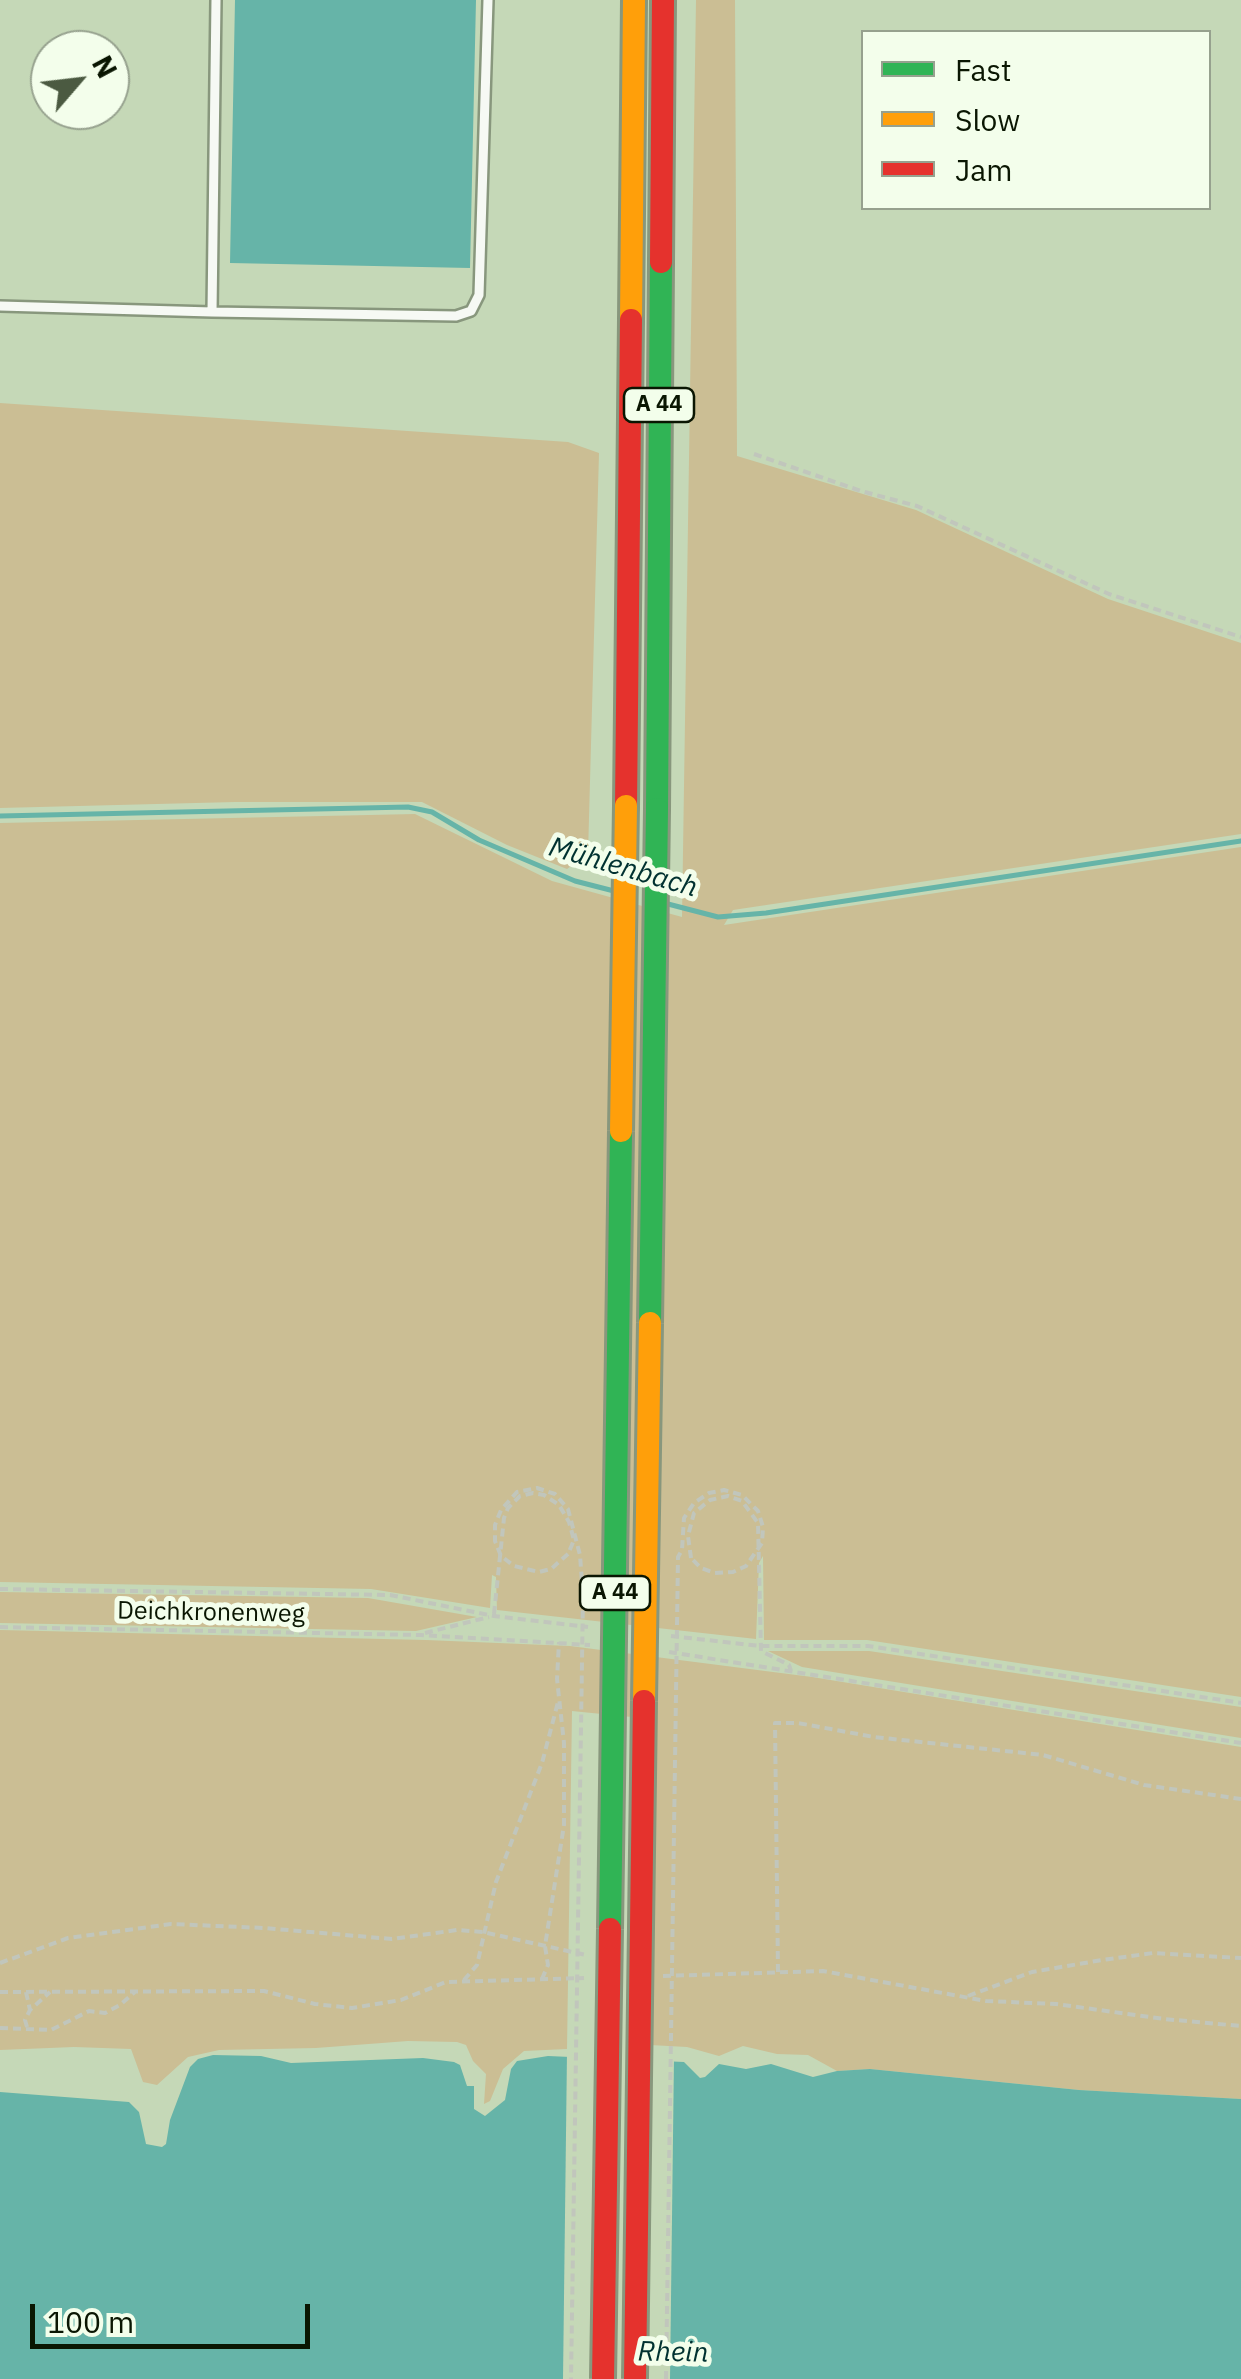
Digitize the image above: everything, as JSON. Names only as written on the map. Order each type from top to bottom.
[{"type":"highway","name":"A 44","points":[[603,2379],[634,0]]},
{"type":"highway","name":"A 44","points":[[635,2379],[657,809],[663,0]]},
{"type":"lane","points":[[212,312],[216,0]]},
{"type":"lane","points":[[0,306],[456,316],[471,312],[479,295],[488,0]]},
{"type":"path","points":[[754,454],[916,506],[1110,594],[1241,637]]},
{"type":"path","points":[[0,1589],[390,1595],[494,1616],[500,1542],[508,1508],[520,1496],[544,1495],[559,1505],[574,1540],[568,1554],[551,1568],[539,1572],[514,1566],[501,1556],[495,1540],[501,1510],[517,1492],[538,1488],[555,1494],[568,1509],[580,1555],[583,1597],[571,2379]]},
{"type":"path","points":[[666,2379],[676,1593],[684,1518],[694,1503],[724,1490],[742,1495],[758,1511],[763,1527],[762,1544],[756,1557],[732,1572],[715,1573],[691,1558],[688,1536],[694,1513],[710,1500],[728,1496],[742,1501],[758,1522],[760,1539],[760,1646],[761,1651],[789,1665],[791,1671],[1241,1742]]},
{"type":"path","name":"Deichkronenweg","points":[[0,1627],[421,1634],[494,1616]]},
{"type":"path","points":[[542,1979],[548,1965],[545,1946],[564,1824],[559,1642]]},
{"type":"path","points":[[760,1646],[868,1646],[1241,1703]]},
{"type":"path","points":[[463,1982],[477,1964],[496,1882],[542,1763],[559,1698]]},
{"type":"path","points":[[778,1972],[775,1722],[874,1737],[1043,1754],[1144,1785],[1241,1799]]},
{"type":"path","points":[[0,1963],[68,1938],[171,1924],[392,1939],[457,1930],[545,1946]]},
{"type":"path","points":[[963,1998],[1032,1972],[1102,1960],[1153,1954],[1241,1958]]},
{"type":"path","points":[[0,2028],[52,2030],[89,2011],[104,2014],[136,1990]]},
{"type":"path","points":[[26,1992],[30,2010]]},
{"type":"path","points":[[28,2027],[25,2020],[30,2010],[50,1992]]},
{"type":"shaded area","points":[[696,0],[735,0],[737,456],[916,510],[1108,599],[1241,643],[1241,834],[733,910],[724,925],[1241,847],[1241,1697],[867,1640],[764,1640],[763,1556],[759,1563],[756,1639],[497,1610],[496,1577],[492,1575],[490,1608],[371,1589],[0,1582],[0,823],[415,814],[552,881],[682,917]]},
{"type":"shaded area","points":[[0,403],[568,442],[599,453],[588,854],[567,869],[507,845],[422,802],[0,808]]},
{"type":"shaded area","points":[[0,1592],[368,1598],[477,1617],[416,1631],[0,1623]]},
{"type":"shaded area","points":[[0,1630],[570,1646],[812,1677],[1241,1747],[1241,2099],[1079,2090],[870,2069],[837,2071],[808,2055],[777,2054],[743,2046],[719,2056],[687,2047],[650,2045],[632,1717],[572,1711],[567,2049],[524,2051],[503,2069],[490,2101],[484,2104],[486,2074],[473,2061],[466,2045],[457,2042],[219,2050],[188,2057],[157,2085],[143,2082],[131,2049],[0,2050]]},
{"type":"shaded area","points":[[768,1651],[869,1651],[1241,1707],[1241,1738],[802,1667]]},
{"type":"water","points":[[235,0],[476,0],[470,268],[230,263]]},
{"type":"water","name":"Rhein","points":[[213,2055],[261,2056],[291,2063],[423,2058],[454,2062],[460,2065],[467,2086],[474,2086],[474,2109],[485,2116],[505,2100],[511,2069],[517,2061],[548,2056],[684,2062],[700,2078],[719,2064],[746,2069],[771,2064],[813,2077],[870,2069],[1079,2090],[1241,2099],[1241,2379],[0,2379],[0,2092],[129,2102],[139,2112],[146,2144],[162,2147],[190,2067],[198,2059]]},
{"type":"pier","points":[[567,2052],[674,2056],[670,2379],[563,2379]]},
{"type":"waterway","name":"Mühlenbach","points":[[0,816],[408,807],[432,812],[479,840],[575,881],[614,891]]},
{"type":"waterway","name":"Mühlenbach","points":[[668,904],[718,917],[766,913],[1241,841]]},
{"type":"traffic: fast","points":[[657,809],[661,262]]},
{"type":"traffic: fast","points":[[650,1323],[657,809]]},
{"type":"traffic: fast","points":[[610,1929],[621,1131]]},
{"type":"traffic: slow","points":[[631,320],[634,0]]},
{"type":"traffic: slow","points":[[621,1131],[626,806]]},
{"type":"traffic: slow","points":[[644,1701],[650,1323]]},
{"type":"traffic: jam","points":[[661,262],[663,0]]},
{"type":"traffic: jam","points":[[626,806],[631,320]]},
{"type":"traffic: jam","points":[[635,2379],[644,1701]]},
{"type":"traffic: jam","points":[[603,2379],[610,1929]]}]
